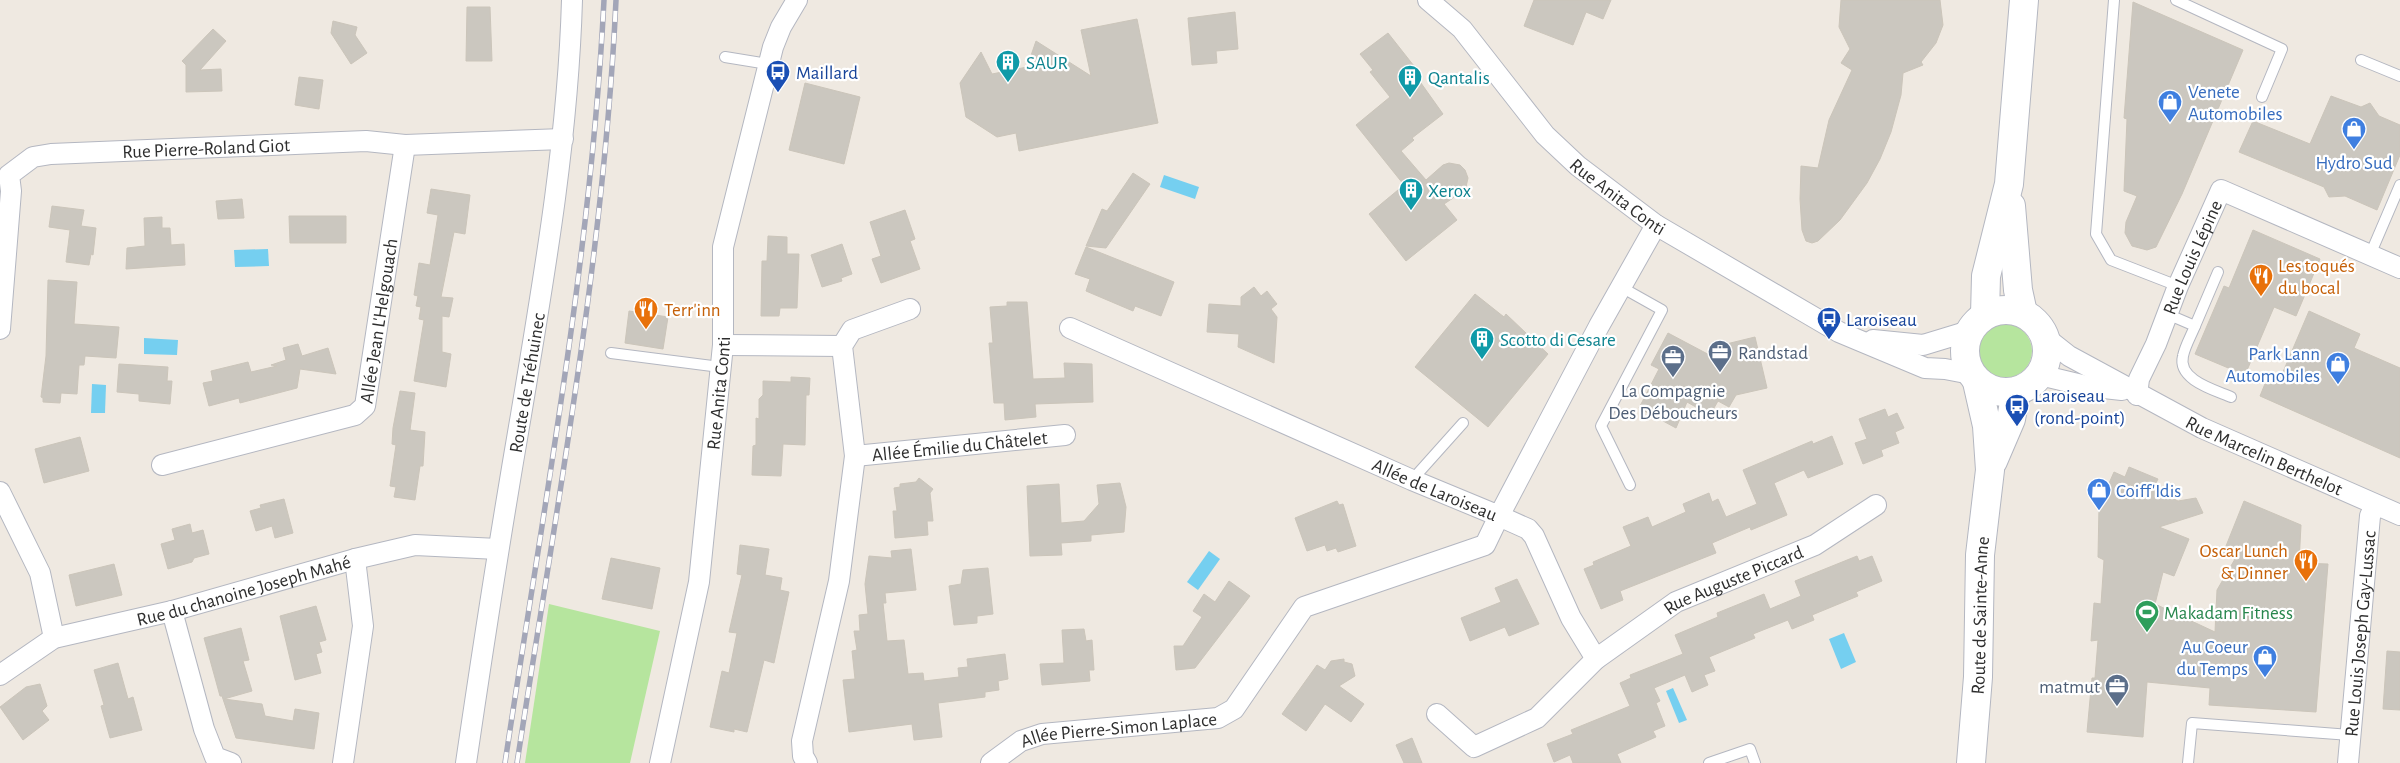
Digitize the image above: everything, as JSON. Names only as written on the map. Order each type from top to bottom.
[{"type":"main road","points":[[1977,323],[1997,311],[2010,310],[2023,313],[2033,319],[2045,337],[2048,350],[2046,363],[2040,375],[2026,388],[2016,392],[2002,393],[1989,389],[1974,378],[1964,353],[1977,323],[2008,184],[2024,0]]},
{"type":"main road","points":[[2008,184],[2018,290],[2023,313]]},
{"type":"main road","name":"Route de Sainte-Anne","points":[[1971,763],[1978,676],[1980,555],[1990,470],[1987,426],[1974,378]]},
{"type":"main road","name":"Route de Sainte-Anne","points":[[1990,470],[2011,419],[2016,392]]},
{"type":"street","name":"Route de Tréhuinec","points":[[466,763],[498,549],[553,221],[563,139],[572,0]]},
{"type":"street","name":"Rue Anita Conti","points":[[660,763],[699,582],[723,346],[723,247],[768,64],[781,27],[797,0]]},
{"type":"street","name":"Rue Anita Conti","points":[[1428,0],[1462,29],[1545,135],[1578,166],[1656,225],[1838,332],[1925,368],[1945,369],[1974,378]]},
{"type":"street","name":"Rue Pierre-Roland Giot","points":[[0,329],[10,191],[5,173],[32,157],[51,154],[366,141],[406,145],[563,139]]},
{"type":"street","name":"Allée Jean L'Helgouach","points":[[162,465],[354,414],[365,406],[406,145]]},
{"type":"street","name":"Rue Louis Lépine","points":[[2134,393],[2139,378],[2156,344],[2178,286],[2221,190],[2400,268]]},
{"type":"street","name":"Allée de Laroiseau","points":[[1070,328],[1412,480],[1499,516],[1620,287],[1656,225]]},
{"type":"street","points":[[807,763],[803,756],[802,741],[839,580],[855,456],[842,346],[852,330],[910,309]]},
{"type":"street","name":"Rue Anita Conti","points":[[1854,339],[1923,345],[1977,323]]},
{"type":"street","name":"Rue Marcelin Berthelot","points":[[2045,337],[2068,356],[2202,428],[2400,515]]},
{"type":"street","points":[[723,346],[842,346]]},
{"type":"street","name":"Rue Marcelin Berthelot","points":[[2040,375],[2086,386],[2134,393]]},
{"type":"street","name":"Allée Émilie du Châtelet","points":[[855,456],[1066,435]]},
{"type":"street","points":[[0,492],[40,572],[54,638]]},
{"type":"street","name":"Rue Auguste Piccard","points":[[1437,714],[1474,747],[1537,718],[1596,659],[1676,602],[1815,545],[1876,505]]},
{"type":"street","name":"Rue Louis Joseph Gay-Lussac","points":[[2348,763],[2370,516],[2375,505]]},
{"type":"street","points":[[1499,516],[1528,529],[1534,536],[1571,618],[1596,659]]},
{"type":"street","name":"Allée Pierre-Simon Laplace","points":[[991,763],[1021,741],[1042,734],[1218,718],[1234,709],[1304,607],[1485,545],[1499,516]]},
{"type":"street","name":"Rue du chanoine Joseph Mahé","points":[[0,675],[54,638],[172,611],[355,559],[415,545],[498,549]]},
{"type":"street","points":[[343,763],[363,626],[355,559]]},
{"type":"street","points":[[172,611],[204,729],[215,757],[231,763]]},
{"type":"lane","points":[[2114,0],[2096,234],[2111,260],[2178,286]]},
{"type":"lane","points":[[2176,0],[2282,49],[2262,97]]},
{"type":"lane","points":[[725,57],[768,64]]},
{"type":"lane","points":[[2361,60],[2400,76]]},
{"type":"lane","points":[[2370,255],[2400,185]]},
{"type":"lane","points":[[2218,272],[2182,357],[2184,367],[2196,382],[2231,397]]},
{"type":"lane","points":[[1620,287],[1662,310],[1601,426],[1630,485]]},
{"type":"lane","points":[[2166,314],[2195,326]]},
{"type":"lane","points":[[612,353],[720,367]]},
{"type":"lane","points":[[1412,480],[1463,423]]},
{"type":"lane","points":[[2188,763],[2192,723],[2350,735]]},
{"type":"lane","points":[[1709,763],[1750,749],[1755,763]]},
{"type":"green space","points":[[2005,324],[2015,326],[2024,332],[2030,341],[2032,351],[2030,361],[2024,370],[2015,376],[2005,378],[1995,376],[1986,370],[1980,361],[1978,351],[1980,341],[1986,332],[1995,326]]},
{"type":"green space","points":[[549,604],[660,631],[630,763],[525,763]]},
{"type":"water","points":[[1164,175],[1199,187],[1195,199],[1160,187]]},
{"type":"water","points":[[268,249],[269,266],[235,267],[234,250]]},
{"type":"water","points":[[144,338],[178,340],[177,355],[144,354]]},
{"type":"water","points":[[92,384],[106,385],[105,413],[91,413]]},
{"type":"water","points":[[1209,551],[1220,559],[1198,590],[1187,582]]},
{"type":"water","points":[[1844,633],[1856,662],[1841,669],[1829,639]]},
{"type":"water","points":[[1673,688],[1687,720],[1679,723],[1666,691]]},
{"type":"building","points":[[1534,0],[1611,0],[1603,19],[1586,12],[1573,45],[1524,26]]},
{"type":"building","points":[[1841,0],[1940,0],[1943,25],[1936,43],[1921,62],[1923,65],[1903,73],[1901,95],[1891,132],[1880,159],[1867,183],[1840,220],[1818,241],[1812,243],[1806,241],[1802,230],[1800,199],[1801,166],[1818,168],[1829,120],[1852,70],[1841,63],[1850,49],[1839,27]]},
{"type":"building","name":"Venete Automobiles","points":[[2133,2],[2243,50],[2182,194],[2156,247],[2147,250],[2132,246],[2125,233],[2126,222],[2137,196],[2124,191],[2127,119],[2124,118]]},
{"type":"building","points":[[467,7],[490,7],[492,61],[466,61]]},
{"type":"building","points":[[1235,12],[1238,49],[1216,51],[1217,63],[1192,65],[1188,18]]},
{"type":"building","name":"SAUR","points":[[1137,19],[1158,123],[1019,151],[1016,133],[997,137],[966,117],[960,83],[981,52],[992,74],[1027,67],[1036,41],[1091,76],[1081,30]]},
{"type":"building","points":[[333,21],[357,27],[355,35],[367,53],[351,64],[331,33]]},
{"type":"building","points":[[213,29],[226,41],[200,70],[221,69],[222,91],[186,92],[186,65],[182,61]]},
{"type":"building","points":[[1388,33],[1414,66],[1411,69],[1443,114],[1412,138],[1414,140],[1401,151],[1426,180],[1443,165],[1449,163],[1460,165],[1465,170],[1468,178],[1466,187],[1462,192],[1444,204],[1457,220],[1406,261],[1369,214],[1404,185],[1356,125],[1390,97],[1370,72],[1373,70],[1360,54]]},
{"type":"building","points":[[299,77],[323,80],[319,109],[295,105]]},
{"type":"building","points":[[805,83],[860,97],[844,164],[789,150]]},
{"type":"building","name":"Hydro Sud","points":[[2331,96],[2361,107],[2370,103],[2379,116],[2400,125],[2400,155],[2377,210],[2345,196],[2329,197],[2324,187],[2239,152],[2253,121],[2310,144]]},
{"type":"building","points":[[1133,173],[1150,184],[1106,248],[1086,246],[1102,209],[1107,211]]},
{"type":"building","points":[[431,189],[470,195],[465,234],[454,232],[441,297],[453,298],[449,317],[442,316],[442,352],[451,354],[446,387],[414,381],[424,320],[419,319],[421,307],[416,306],[418,296],[414,295],[419,263],[430,265],[438,215],[427,213]]},
{"type":"building","points":[[242,199],[244,218],[218,219],[216,201]]},
{"type":"building","points":[[52,206],[84,210],[81,226],[96,228],[93,255],[91,254],[89,265],[66,262],[70,230],[49,227]]},
{"type":"building","points":[[905,210],[915,239],[910,241],[920,269],[881,283],[872,259],[881,256],[870,222]]},
{"type":"building","points":[[289,216],[346,216],[346,243],[290,243]]},
{"type":"building","points":[[162,217],[162,228],[170,228],[171,245],[184,244],[185,265],[126,269],[127,248],[145,246],[144,218]]},
{"type":"building","name":"Les toqués du bocal","points":[[2253,230],[2320,259],[2296,316],[2274,307],[2245,375],[2195,354],[2224,286],[2229,288]]},
{"type":"building","points":[[768,236],[787,237],[787,254],[799,254],[797,308],[780,308],[779,316],[761,316],[762,261],[767,261]]},
{"type":"building","points":[[842,244],[852,274],[841,278],[842,281],[822,287],[811,255]]},
{"type":"building","points":[[1086,247],[1174,282],[1161,316],[1135,306],[1133,311],[1086,291],[1090,279],[1075,274]]},
{"type":"building","points":[[48,280],[77,282],[74,324],[119,327],[116,358],[85,356],[84,365],[79,365],[77,394],[61,393],[60,403],[43,402],[41,397],[46,356]]},
{"type":"building","points":[[1254,287],[1261,296],[1267,291],[1277,304],[1271,309],[1277,317],[1274,363],[1238,347],[1239,334],[1207,332],[1209,304],[1241,306],[1241,297]]},
{"type":"building","name":"Scotto di Cesare","points":[[1475,294],[1504,317],[1506,314],[1548,354],[1488,427],[1415,367]]},
{"type":"building","points":[[1007,302],[1027,302],[1033,379],[1065,378],[1064,363],[1092,364],[1093,402],[1035,404],[1036,417],[1005,420],[1004,403],[994,403],[989,343],[993,343],[990,307],[1007,306]]},
{"type":"building","name":"Terr'inn","points":[[629,311],[668,317],[663,349],[625,343]]},
{"type":"building","name":"Park Lann Automobiles","points":[[2309,311],[2360,334],[2354,348],[2400,368],[2400,458],[2260,396],[2269,374],[2280,379]]},
{"type":"building","points":[[1668,333],[1717,359],[1714,347],[1755,337],[1767,388],[1736,395],[1729,407],[1718,401],[1710,415],[1687,402],[1676,428],[1639,408],[1659,369],[1651,365]]},
{"type":"building","points":[[298,344],[302,356],[328,348],[336,374],[300,369],[297,388],[240,403],[239,398],[209,406],[203,383],[213,381],[211,371],[248,362],[251,372],[277,366],[271,365],[286,360],[283,348]]},
{"type":"building","points":[[119,364],[168,367],[167,381],[172,381],[170,404],[139,401],[139,394],[117,392]]},
{"type":"building","points":[[791,377],[810,378],[809,395],[806,395],[805,445],[783,444],[781,476],[752,475],[753,446],[756,445],[756,418],[759,419],[759,399],[763,395],[763,381],[791,382]]},
{"type":"building","points":[[400,391],[415,393],[410,430],[425,432],[423,466],[420,466],[415,500],[394,497],[396,487],[390,486],[396,445],[392,444],[393,428]]},
{"type":"building","points":[[1885,409],[1888,417],[1897,413],[1904,428],[1895,432],[1899,443],[1881,450],[1883,456],[1863,464],[1855,443],[1867,439],[1859,419]]},
{"type":"building","points":[[1832,436],[1843,464],[1808,478],[1804,470],[1774,483],[1787,515],[1751,530],[1750,527],[1712,543],[1716,553],[1620,591],[1623,600],[1601,609],[1584,569],[1594,565],[1593,562],[1631,546],[1623,527],[1648,517],[1652,527],[1686,512],[1683,504],[1709,493],[1712,502],[1718,499],[1726,517],[1757,504],[1743,470],[1812,441],[1813,444]]},
{"type":"building","points":[[80,437],[89,471],[44,483],[35,449]]},
{"type":"building","points":[[2129,467],[2158,479],[2153,489],[2178,501],[2196,498],[2203,513],[2159,527],[2189,539],[2174,576],[2163,572],[2155,604],[2215,632],[2217,590],[2235,559],[2222,556],[2244,501],[2301,525],[2299,563],[2328,564],[2316,712],[2209,705],[2210,688],[2147,682],[2143,737],[2087,732],[2092,678],[2095,678],[2098,640],[2091,641],[2094,603],[2101,604],[2104,560],[2098,557],[2099,506],[2114,472],[2125,477]]},
{"type":"building","points":[[919,478],[933,489],[930,493],[933,521],[927,521],[928,535],[895,538],[893,511],[897,511],[894,488],[900,487],[900,484],[916,482]]},
{"type":"building","points":[[1120,483],[1126,507],[1124,532],[1091,535],[1091,541],[1061,543],[1062,555],[1030,556],[1027,486],[1059,484],[1061,523],[1084,521],[1099,504],[1097,485]]},
{"type":"building","points":[[284,499],[293,533],[275,538],[272,526],[256,531],[250,511],[261,508],[260,505]]},
{"type":"building","points":[[1337,501],[1339,505],[1343,504],[1356,546],[1338,552],[1336,548],[1327,551],[1325,545],[1307,551],[1295,518]]},
{"type":"building","points":[[190,524],[192,533],[203,530],[209,554],[194,558],[192,562],[168,569],[161,544],[175,540],[172,529]]},
{"type":"building","points":[[740,545],[769,549],[765,575],[782,578],[780,590],[789,592],[774,663],[764,660],[747,732],[734,729],[734,732],[710,727],[722,671],[729,673],[737,633],[729,632],[742,575],[737,574]]},
{"type":"building","points":[[911,549],[916,590],[885,593],[886,603],[883,603],[887,641],[904,640],[908,674],[923,673],[924,681],[959,677],[958,668],[968,667],[967,659],[1005,654],[1008,679],[998,681],[999,690],[985,692],[985,697],[938,703],[942,737],[914,740],[912,724],[849,732],[843,680],[855,679],[852,651],[857,650],[854,631],[860,631],[859,615],[868,614],[865,584],[869,556],[892,558],[891,551]]},
{"type":"building","points":[[1857,556],[1859,561],[1872,556],[1882,581],[1856,592],[1858,596],[1812,615],[1814,620],[1792,629],[1788,620],[1753,634],[1755,638],[1709,657],[1715,671],[1704,675],[1708,685],[1692,692],[1685,675],[1654,688],[1660,701],[1656,703],[1665,726],[1653,731],[1656,737],[1617,754],[1621,763],[1573,763],[1570,755],[1554,762],[1547,744],[1573,734],[1571,730],[1630,706],[1620,683],[1631,678],[1630,675],[1683,654],[1675,635],[1718,617],[1717,613],[1764,594],[1770,609],[1801,596],[1795,581]]},
{"type":"building","points":[[611,558],[660,568],[652,609],[602,599]]},
{"type":"building","points":[[114,564],[122,595],[76,606],[69,575]]},
{"type":"building","points":[[988,568],[993,614],[977,616],[977,623],[954,625],[949,586],[961,584],[963,570]]},
{"type":"building","points":[[1517,579],[1539,624],[1509,636],[1505,627],[1470,641],[1461,618],[1501,602],[1495,588]]},
{"type":"building","points":[[1229,581],[1250,596],[1195,668],[1176,670],[1174,646],[1183,646],[1202,617],[1193,611],[1204,594],[1215,602]]},
{"type":"building","points":[[316,606],[326,640],[319,642],[322,652],[316,654],[321,673],[295,680],[280,616]]},
{"type":"building","points":[[241,628],[249,660],[243,661],[252,691],[224,699],[262,704],[265,716],[293,721],[295,709],[319,713],[314,749],[236,738],[222,696],[220,696],[204,638]]},
{"type":"building","points":[[1084,629],[1086,641],[1092,640],[1094,670],[1089,670],[1090,681],[1042,685],[1040,664],[1064,663],[1062,630]]},
{"type":"building","points":[[2387,651],[2400,652],[2400,710],[2383,709]]},
{"type":"building","points":[[1344,659],[1344,662],[1352,664],[1355,676],[1339,686],[1364,704],[1351,722],[1325,704],[1306,731],[1282,714],[1317,665],[1325,670],[1331,661]]},
{"type":"building","points":[[118,663],[128,699],[133,697],[142,730],[110,738],[101,706],[104,705],[94,670]]},
{"type":"building","points":[[40,684],[47,706],[42,711],[49,720],[23,740],[0,707],[26,687]]},
{"type":"building","points":[[1412,738],[1422,763],[1404,763],[1396,745]]},
{"type":"railway","points":[[505,763],[550,478],[577,287],[598,96],[604,0]]},
{"type":"railway","points":[[517,763],[577,383],[590,287],[610,96],[616,0]]},
{"type":"place","name":"SAUR","points":[[1008,83]]},
{"type":"place","name":"Maillard","points":[[778,93]]},
{"type":"place","name":"Qantalis","points":[[1410,98]]},
{"type":"place","name":"Venete Automobiles","points":[[2170,123]]},
{"type":"place","name":"Hydro Sud","points":[[2354,150]]},
{"type":"place","name":"Xerox","points":[[1411,211]]},
{"type":"place","name":"Les toqués du bocal","points":[[2261,297]]},
{"type":"place","name":"Terr'inn","points":[[646,330]]},
{"type":"place","name":"Laroiseau","points":[[1829,340]]},
{"type":"place","name":"Scotto di Cesare","points":[[1482,360]]},
{"type":"place","name":"Randstad","points":[[1720,373]]},
{"type":"place","name":"La Compagnie Des Déboucheurs","points":[[1673,378]]},
{"type":"place","name":"Park Lann Automobiles","points":[[2338,385]]},
{"type":"place","name":"Laroiseau (rond-point)","points":[[2017,427]]},
{"type":"place","name":"Coiff'Idis","points":[[2099,511]]},
{"type":"place","name":"Oscar Lunch & Dinner","points":[[2306,582]]},
{"type":"place","name":"Makadam Fitness","points":[[2147,633]]},
{"type":"place","name":"Au Coeur du Temps","points":[[2265,678]]},
{"type":"place","name":"matmut","points":[[2117,707]]}]
